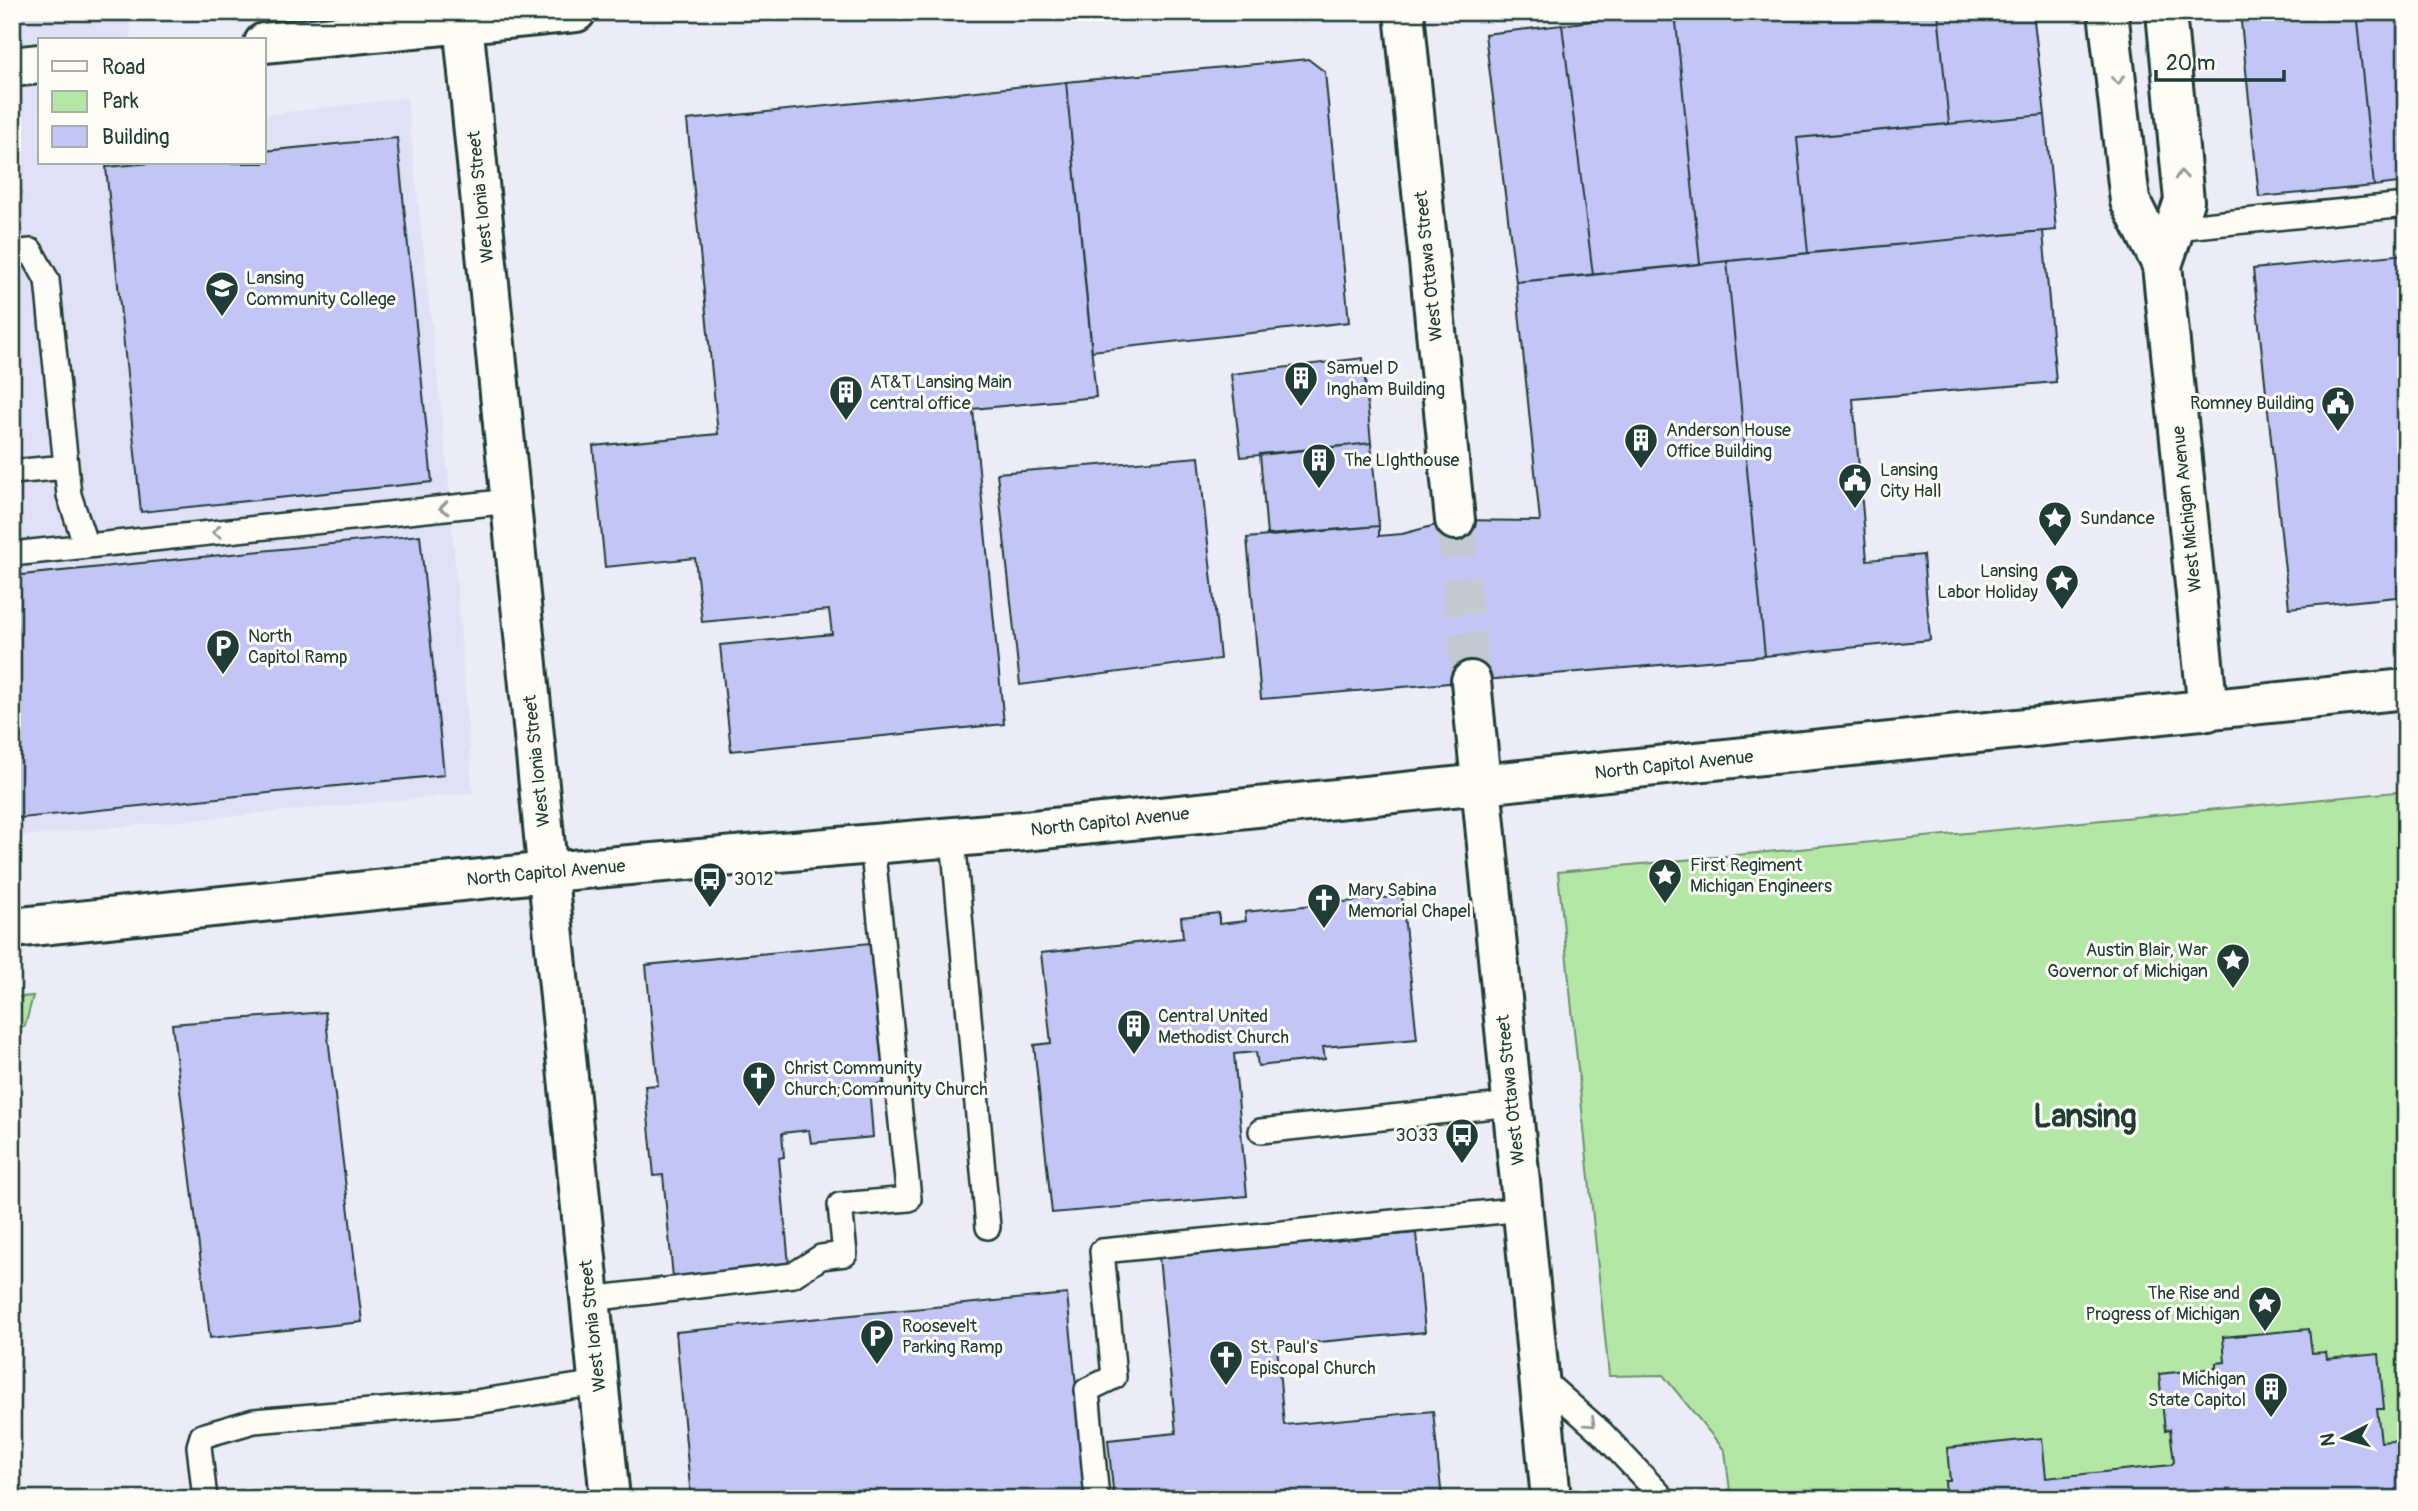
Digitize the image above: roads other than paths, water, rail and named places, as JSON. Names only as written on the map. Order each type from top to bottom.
[{"type":"street","points":[[266,43],[463,18],[576,12]]},
{"type":"street","name":"West Ottawa Street","points":[[1404,12],[1455,520]]},
{"type":"street","name":"West Michigan Avenue","points":[[2108,12],[2130,201],[2162,265],[2208,711]]},
{"type":"street","name":"West Michigan Avenue","points":[[2162,265],[2183,201],[2166,12]]},
{"type":"street","name":"West Ionia Street","points":[[463,18],[610,1499]]},
{"type":"street","points":[[12,66],[38,64]]},
{"type":"street","name":"West Ottawa Street","points":[[1471,681],[1551,1499]]},
{"type":"street","name":"North Capitol Avenue","points":[[12,928],[548,872],[953,838],[2406,689]]},
{"type":"lane","points":[[2174,228],[2406,205]]},
{"type":"lane","points":[[12,253],[32,251],[47,280],[69,495],[86,546]]},
{"type":"lane","points":[[12,472],[66,467]]},
{"type":"lane","points":[[12,554],[512,501]]},
{"type":"lane","points":[[953,838],[988,1227]]},
{"type":"lane","points":[[590,1299],[793,1275],[821,1257],[845,1254],[840,1205],[909,1199],[872,844]]},
{"type":"lane","points":[[1261,1131],[1513,1104]]},
{"type":"lane","points":[[1097,1499],[1087,1390],[1114,1377],[1102,1251],[1523,1209]]},
{"type":"lane","points":[[1540,1378],[1602,1433],[1664,1499]]},
{"type":"lane","points":[[205,1499],[200,1446],[202,1437],[254,1421],[475,1402],[598,1383]]},
{"type":"tunnel","points":[[1455,520],[1471,681]]},
{"type":"place","name":"Lansing Community College","points":[[222,318]]},
{"type":"place","name":"Samuel D Ingham Building","points":[[1301,408]]},
{"type":"place","name":"AT&T Lansing Main central office","points":[[846,422]]},
{"type":"place","name":"Romney Building","points":[[2338,433]]},
{"type":"place","name":"Anderson House Office Building","points":[[1641,470]]},
{"type":"place","name":"The LIghthouse","points":[[1319,490]]},
{"type":"place","name":"Lansing City Hall","points":[[1855,510]]},
{"type":"place","name":"Sundance","points":[[2055,548]]},
{"type":"place","name":"Lansing Labor Holiday","points":[[2062,611]]},
{"type":"place","name":"North Capitol Ramp","points":[[223,676]]},
{"type":"place","name":"First Regiment Michigan Engineers","points":[[1665,905]]},
{"type":"place","name":"3012","points":[[710,909]]},
{"type":"place","name":"Mary Sabina Memorial Chapel","points":[[1324,930]]},
{"type":"place","name":"Austin Blair, War Governor of Michigan","points":[[2233,990]]},
{"type":"place","name":"Central United Methodist Church","points":[[1134,1056]]},
{"type":"place","name":"Christ Community Church;Community Church","points":[[759,1108]]},
{"type":"place","name":"3033","points":[[1462,1165]]},
{"type":"place","name":"The Rise and Progress of Michigan","points":[[2265,1333]]},
{"type":"place","name":"Roosevelt Parking Ramp","points":[[877,1366]]},
{"type":"place","name":"St. Paul's Episcopal Church","points":[[1226,1387]]},
{"type":"place","name":"Michigan State Capitol","points":[[2271,1419]]},
{"type":"district","name":"Lansing","points":[[2085,1117]]}]
